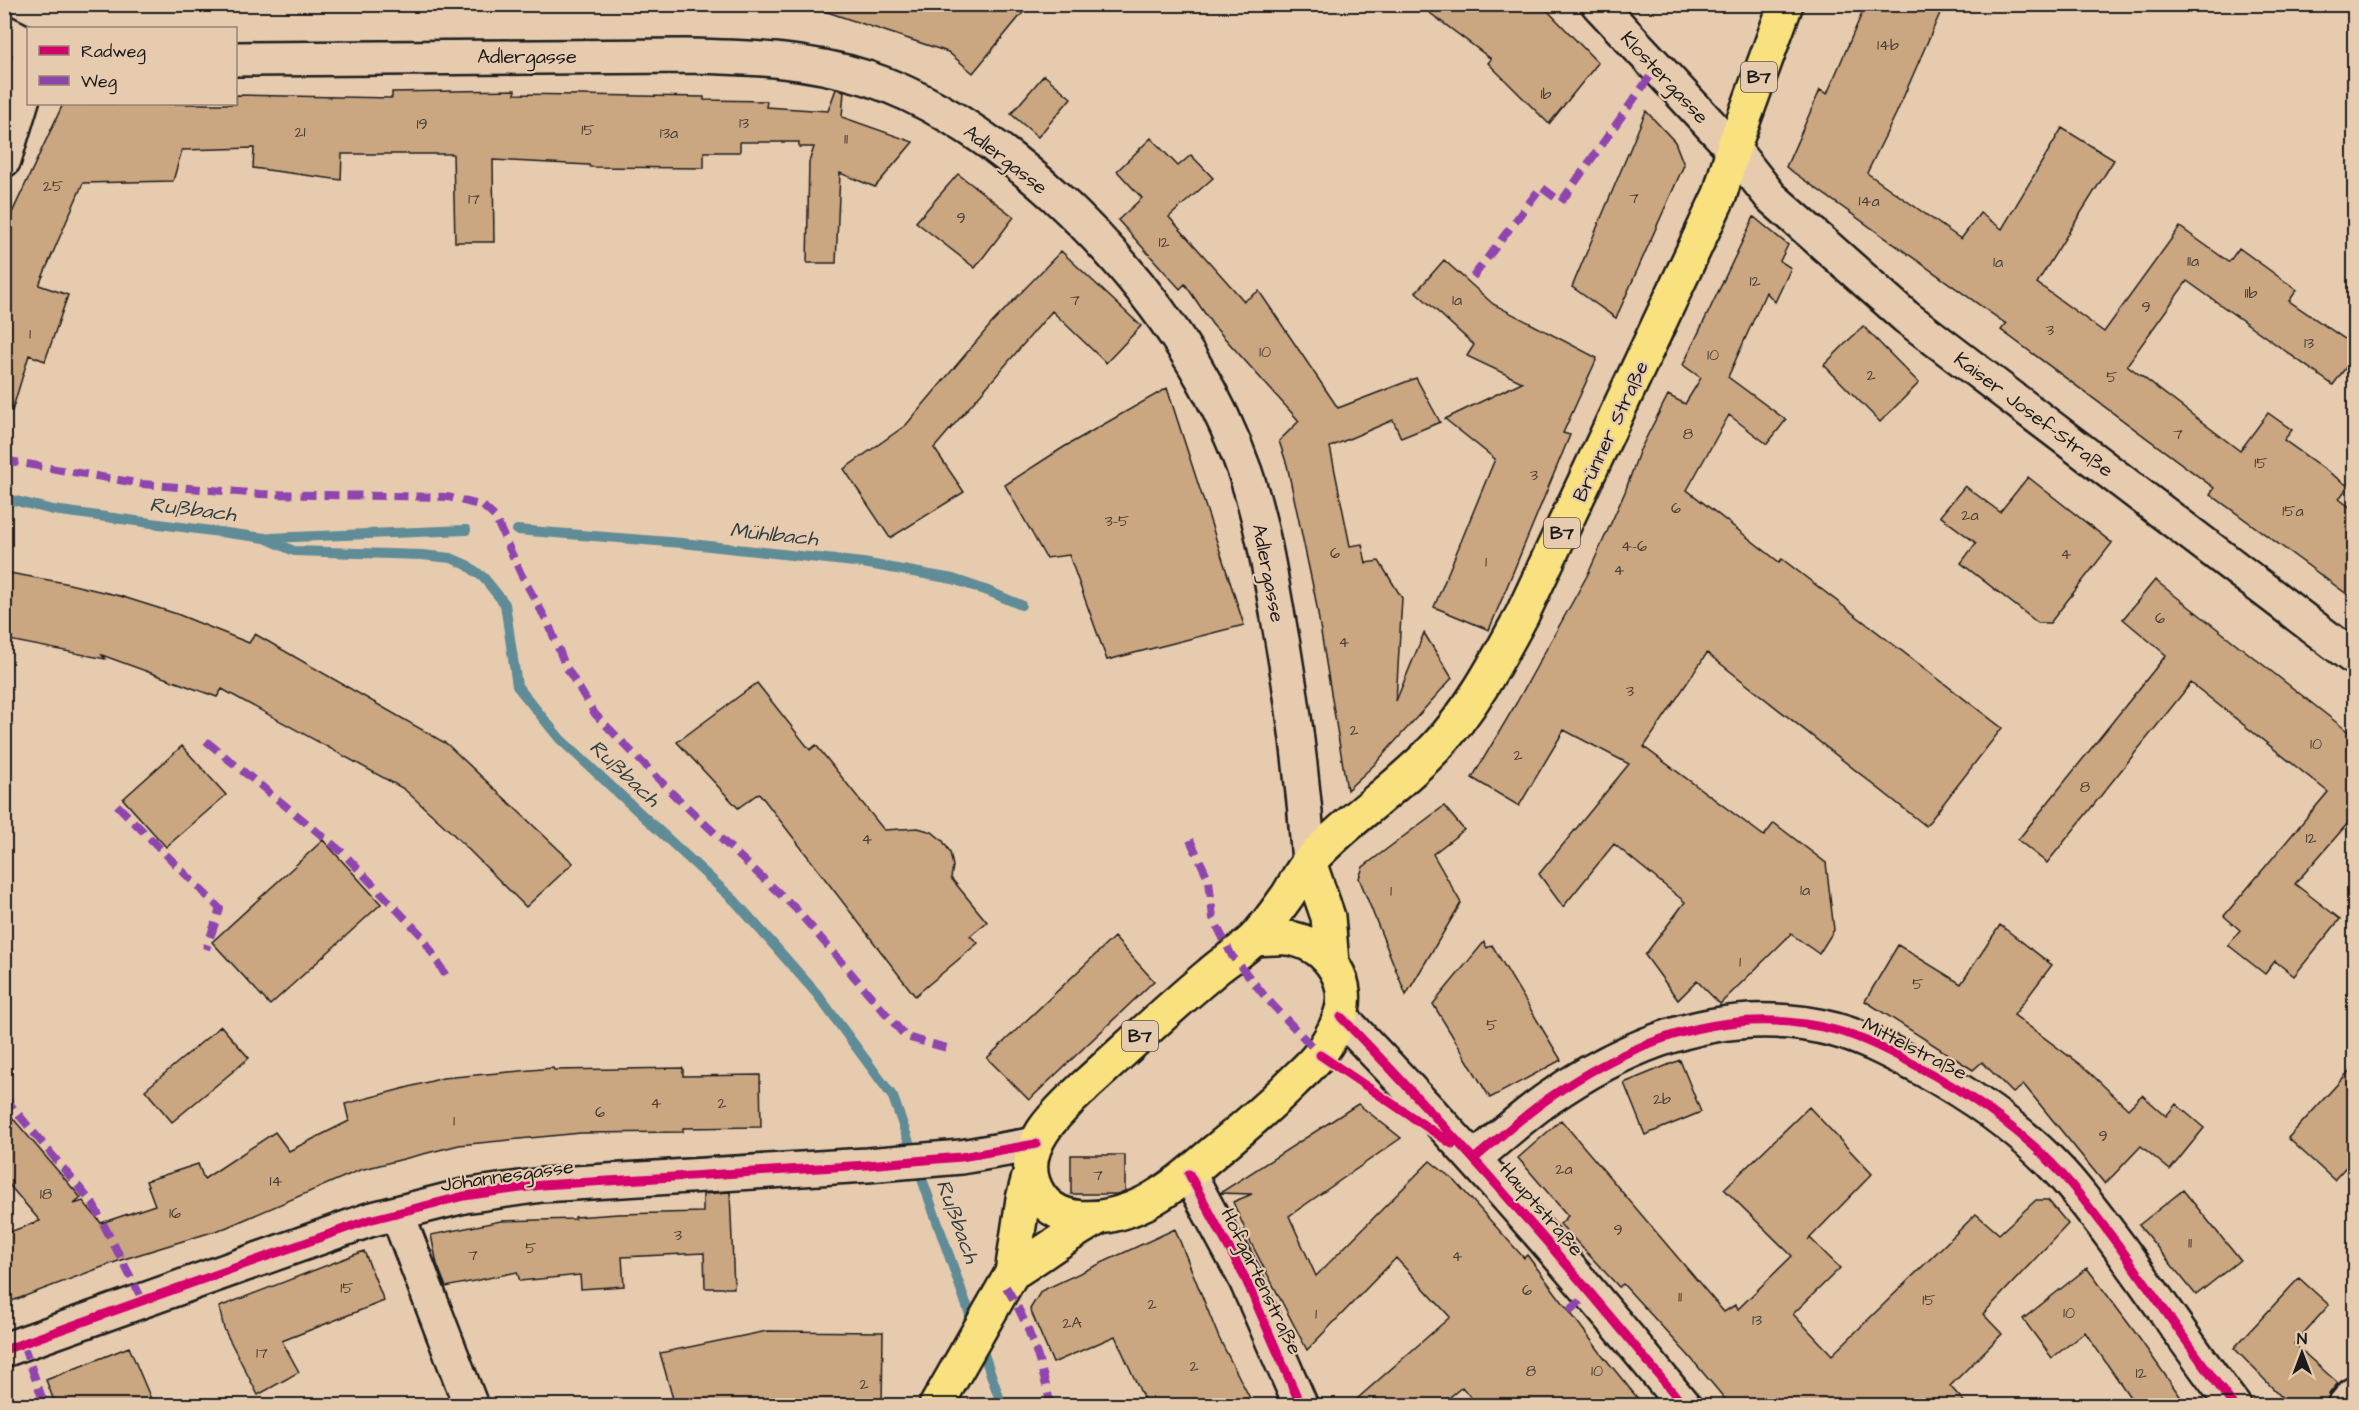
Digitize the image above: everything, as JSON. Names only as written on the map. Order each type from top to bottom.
[{"type":"main road","name":"Brünner Straße","points":[[1309,862],[1347,824],[1437,747],[1487,680],[1522,615],[1720,194],[1733,149],[1786,4]]},
{"type":"main road","name":"B7","points":[[942,1393],[1012,1273],[1023,1199],[1033,1158],[1051,1119],[1212,972],[1254,939],[1289,894],[1300,873],[1309,862]]},
{"type":"main road","name":"B7","points":[[1012,1273],[1074,1231],[1098,1218],[1147,1202],[1188,1174],[1265,1109],[1320,1055],[1341,1017],[1341,979],[1332,963],[1328,917],[1309,862]]},
{"type":"main road","points":[[1254,939],[1292,938],[1315,947],[1332,963]]},
{"type":"main road","name":"B7","points":[[1033,1158],[1041,1201],[1053,1210],[1068,1216],[1098,1218]]},
{"type":"street","name":"Klostergasse","points":[[1598,4],[1733,149]]},
{"type":"street","points":[[4,32],[27,44]]},
{"type":"street","name":"Adlergasse","points":[[237,59],[685,56],[798,61],[833,68],[907,94],[952,117],[990,142],[1025,169],[1067,208],[1140,284],[1192,360],[1230,435],[1256,509],[1280,627],[1296,720],[1309,862]]},
{"type":"street","points":[[4,160],[25,91],[27,71]]},
{"type":"street","name":"Kaiser Josef-Straße","points":[[1733,149],[1772,197],[1906,317],[2355,658]]},
{"type":"street","name":"Hauptstraße","points":[[1341,1017],[1474,1159],[1592,1292],[1684,1406]]},
{"type":"street","name":"Mittelstraße","points":[[1474,1159],[1548,1099],[1597,1067],[1640,1047],[1683,1031],[1725,1024],[1774,1021],[1837,1030],[1876,1045],[1936,1076],[1968,1096],[2035,1146],[2063,1174],[2091,1209],[2234,1406]]},
{"type":"street","name":"Johannesgasse","points":[[4,1350],[369,1220],[464,1196],[542,1185],[961,1157],[1033,1158]]},
{"type":"street","name":"Hofgartenstraße","points":[[1188,1174],[1245,1278],[1301,1406]]},
{"type":"street","points":[[398,1213],[471,1406]]},
{"type":"street","points":[[2344,1406],[2355,1394]]},
{"type":"building","points":[[822,4],[1030,4],[973,73],[948,52],[821,10]]},
{"type":"building","points":[[1418,4],[1541,4],[1598,63],[1549,124],[1488,63],[1491,59]]},
{"type":"building","points":[[1866,4],[1944,4],[1896,114],[1867,173],[1961,239],[1980,213],[2002,229],[2062,128],[2114,160],[2037,283],[2104,332],[2180,227],[2229,262],[2239,248],[2297,290],[2289,301],[2355,346],[2355,355],[2333,385],[2187,281],[2127,365],[2240,451],[2268,413],[2292,430],[2284,440],[2348,486],[2339,499],[2355,511],[2355,600],[2210,494],[2214,488],[2001,330],[2006,324],[1786,167],[1820,90],[1827,94]]},
{"type":"building","points":[[1044,75],[1071,98],[1038,137],[1011,114]]},
{"type":"building","points":[[836,89],[844,91],[842,117],[913,142],[875,187],[840,173],[836,263],[807,263],[809,162],[814,147],[799,147],[799,142],[740,142],[740,152],[704,152],[704,168],[590,167],[589,165],[493,160],[494,242],[455,242],[453,154],[342,154],[341,180],[253,168],[254,148],[182,150],[173,181],[83,183],[39,285],[68,295],[45,361],[29,355],[12,411],[4,410],[4,230],[63,105],[237,105],[237,95],[392,98],[392,92],[515,90],[515,94],[704,97],[704,100],[767,101],[766,107],[828,111]]},
{"type":"building","points":[[1646,111],[1675,142],[1684,165],[1616,318],[1572,287]]},
{"type":"building","points":[[1151,138],[1178,166],[1191,155],[1213,178],[1169,217],[1244,301],[1259,291],[1338,408],[1416,378],[1440,422],[1401,438],[1393,420],[1330,447],[1350,546],[1362,544],[1366,563],[1379,561],[1402,598],[1396,701],[1424,633],[1452,678],[1374,765],[1347,790],[1315,596],[1287,465],[1279,441],[1299,421],[1212,324],[1185,284],[1180,289],[1118,220],[1142,198],[1117,171]]},
{"type":"building","points":[[958,174],[1014,217],[975,268],[916,222]]},
{"type":"building","points":[[1754,217],[1788,245],[1780,261],[1791,268],[1775,302],[1766,292],[1728,377],[1786,420],[1767,444],[1729,415],[1687,490],[1779,562],[1782,559],[2002,728],[1926,826],[1707,653],[1644,747],[1764,836],[1774,823],[1826,863],[1834,930],[1819,954],[1791,934],[1720,1004],[1697,981],[1678,1000],[1645,955],[1685,902],[1614,844],[1563,907],[1539,874],[1629,764],[1564,730],[1519,806],[1472,778],[1588,574],[1625,492],[1639,452],[1668,395],[1685,404],[1701,378],[1683,365]]},
{"type":"building","points":[[1061,251],[1141,326],[1106,363],[1052,311],[934,448],[964,492],[890,538],[844,469],[906,425],[992,323]]},
{"type":"building","points":[[1444,260],[1493,304],[1597,358],[1563,433],[1570,435],[1489,630],[1434,607],[1495,459],[1445,419],[1522,382],[1467,356],[1474,345],[1416,292]]},
{"type":"building","points":[[1863,326],[1919,383],[1880,422],[1824,365]]},
{"type":"building","points":[[1167,388],[1244,625],[1107,660],[1069,555],[1046,558],[1005,485],[1064,447]]},
{"type":"building","points":[[2028,477],[2112,543],[2050,623],[2038,623],[1961,563],[1976,543],[1940,516],[1965,486],[2000,512]]},
{"type":"building","points":[[4,572],[120,596],[177,614],[249,643],[255,634],[447,744],[573,863],[526,907],[404,789],[222,689],[217,697],[102,655],[105,659],[4,639]]},
{"type":"building","points":[[2155,580],[2355,737],[2355,815],[2295,884],[2340,919],[2294,976],[2275,961],[2265,974],[2228,945],[2240,930],[2224,916],[2328,792],[2191,683],[2047,863],[2018,840],[2166,655],[2123,619]]},
{"type":"building","points":[[757,683],[810,750],[816,745],[884,830],[918,828],[932,832],[943,841],[950,852],[953,866],[951,878],[987,922],[970,936],[978,943],[915,996],[759,793],[738,808],[677,742]]},
{"type":"building","points":[[182,746],[226,795],[166,847],[123,799]]},
{"type":"building","points":[[1444,806],[1464,830],[1433,854],[1461,903],[1406,995],[1359,878],[1363,867]]},
{"type":"building","points":[[323,840],[381,904],[270,1005],[212,942]]},
{"type":"building","points":[[2000,925],[2052,965],[2014,1015],[2086,1069],[2128,1109],[2142,1095],[2166,1116],[2176,1104],[2204,1128],[2170,1170],[2141,1146],[2105,1184],[2024,1085],[2013,1093],[1982,1062],[1973,1070],[1865,1001],[1898,945],[1961,984]]},
{"type":"building","points":[[1114,937],[1154,981],[1029,1100],[987,1058]]},
{"type":"building","points":[[1484,942],[1487,948],[1492,945],[1561,1060],[1490,1098],[1433,1004]]},
{"type":"building","points":[[221,1026],[249,1058],[172,1122],[145,1090]]},
{"type":"building","points":[[1680,1060],[1701,1112],[1645,1135],[1624,1083]]},
{"type":"building","points":[[2355,1065],[2355,1157],[2334,1180],[2288,1138]]},
{"type":"building","points":[[553,1068],[554,1070],[683,1068],[683,1076],[760,1075],[761,1127],[683,1128],[683,1132],[581,1133],[459,1145],[360,1170],[225,1228],[121,1260],[4,1304],[4,1234],[40,1221],[4,1179],[4,1108],[81,1198],[74,1204],[83,1201],[101,1223],[155,1205],[146,1181],[198,1164],[204,1179],[275,1132],[289,1151],[349,1121],[345,1104],[443,1078]]},
{"type":"building","points":[[1358,1104],[1401,1138],[1289,1216],[1316,1276],[1430,1161],[1455,1181],[1524,1258],[1527,1255],[1644,1406],[1478,1406],[1462,1387],[1439,1406],[1349,1406],[1450,1317],[1396,1258],[1307,1350],[1251,1243],[1233,1202],[1252,1194],[1220,1193]]},
{"type":"building","points":[[1809,1107],[1872,1174],[1808,1240],[1810,1238],[1840,1268],[1793,1314],[1832,1355],[1976,1214],[1999,1234],[2036,1200],[2048,1200],[2068,1224],[1983,1314],[2002,1334],[1950,1386],[1968,1406],[1731,1406],[1623,1284],[1619,1287],[1560,1224],[1568,1216],[1518,1158],[1561,1120],[1724,1312],[1735,1305],[1738,1309],[1792,1256],[1724,1189]]},
{"type":"building","points":[[1071,1155],[1125,1155],[1125,1191],[1117,1194],[1071,1194]]},
{"type":"building","points":[[2183,1190],[2240,1260],[2196,1295],[2139,1225]]},
{"type":"building","points":[[730,1192],[734,1288],[705,1288],[704,1253],[622,1257],[624,1286],[581,1289],[580,1275],[520,1281],[517,1272],[446,1287],[437,1264],[431,1235],[501,1221],[703,1212],[703,1194]]},
{"type":"building","points":[[1175,1229],[1219,1338],[1254,1406],[1147,1406],[1115,1336],[1053,1363],[1030,1309],[1041,1291]]},
{"type":"building","points":[[364,1251],[384,1301],[282,1341],[299,1372],[258,1395],[224,1329],[219,1307]]},
{"type":"building","points":[[2087,1268],[2187,1406],[2136,1406],[2085,1332],[2052,1358],[2023,1319]]},
{"type":"building","points":[[2299,1278],[2329,1305],[2294,1344],[2338,1383],[2329,1394],[2326,1406],[2290,1406],[2234,1348]]},
{"type":"building","points":[[767,1331],[883,1332],[882,1406],[675,1406],[660,1353]]},
{"type":"building","points":[[129,1347],[154,1406],[56,1406],[46,1380]]},
{"type":"waterway","name":"Rußbach","points":[[4,498],[53,510],[265,538],[294,551],[451,558],[467,565],[484,578],[505,604],[517,686],[560,739],[735,901],[817,994],[893,1097],[974,1326]]},
{"type":"waterway","name":"Mühlbach","points":[[269,538],[466,530]]},
{"type":"waterway","name":"Mühlbach","points":[[517,530],[682,543],[863,563],[953,579],[1021,605]]},
{"type":"waterway","name":"Rußbach","points":[[980,1343],[1002,1406]]},
{"type":"marked path","points":[[1473,277],[1541,187],[1561,202],[1656,68]]},
{"type":"marked path","points":[[4,460],[142,484],[260,494],[448,497],[483,506],[495,517],[521,574],[549,625],[565,665],[595,714],[674,795],[795,908],[906,1037],[951,1049]]},
{"type":"marked path","points":[[206,741],[342,852],[422,936],[446,976]]},
{"type":"marked path","points":[[117,805],[220,909],[206,949]]},
{"type":"marked path","points":[[1190,840],[1209,880],[1213,918],[1232,956],[1268,1000],[1320,1055]]},
{"type":"marked path","points":[[4,1097],[93,1204],[143,1301]]},
{"type":"marked path","points":[[1006,1287],[1033,1344],[1051,1406]]},
{"type":"marked path","points":[[1569,1311],[1591,1292]]},
{"type":"marked path","points":[[23,1344],[45,1406]]},
{"type":"cycle path","points":[[1341,1017],[1517,1207],[1684,1406]]},
{"type":"cycle path","points":[[1474,1159],[1549,1098],[1581,1077],[1650,1043],[1722,1024],[1759,1021],[1797,1023],[1846,1033],[1888,1051],[1958,1089],[1994,1114],[2046,1157],[2098,1218],[2234,1406]]},
{"type":"cycle path","points":[[1320,1055],[1452,1144]]},
{"type":"cycle path","points":[[4,1350],[369,1220],[464,1196],[542,1185],[961,1157],[1036,1144]]},
{"type":"cycle path","points":[[1189,1174],[1245,1278],[1301,1406]]}]
